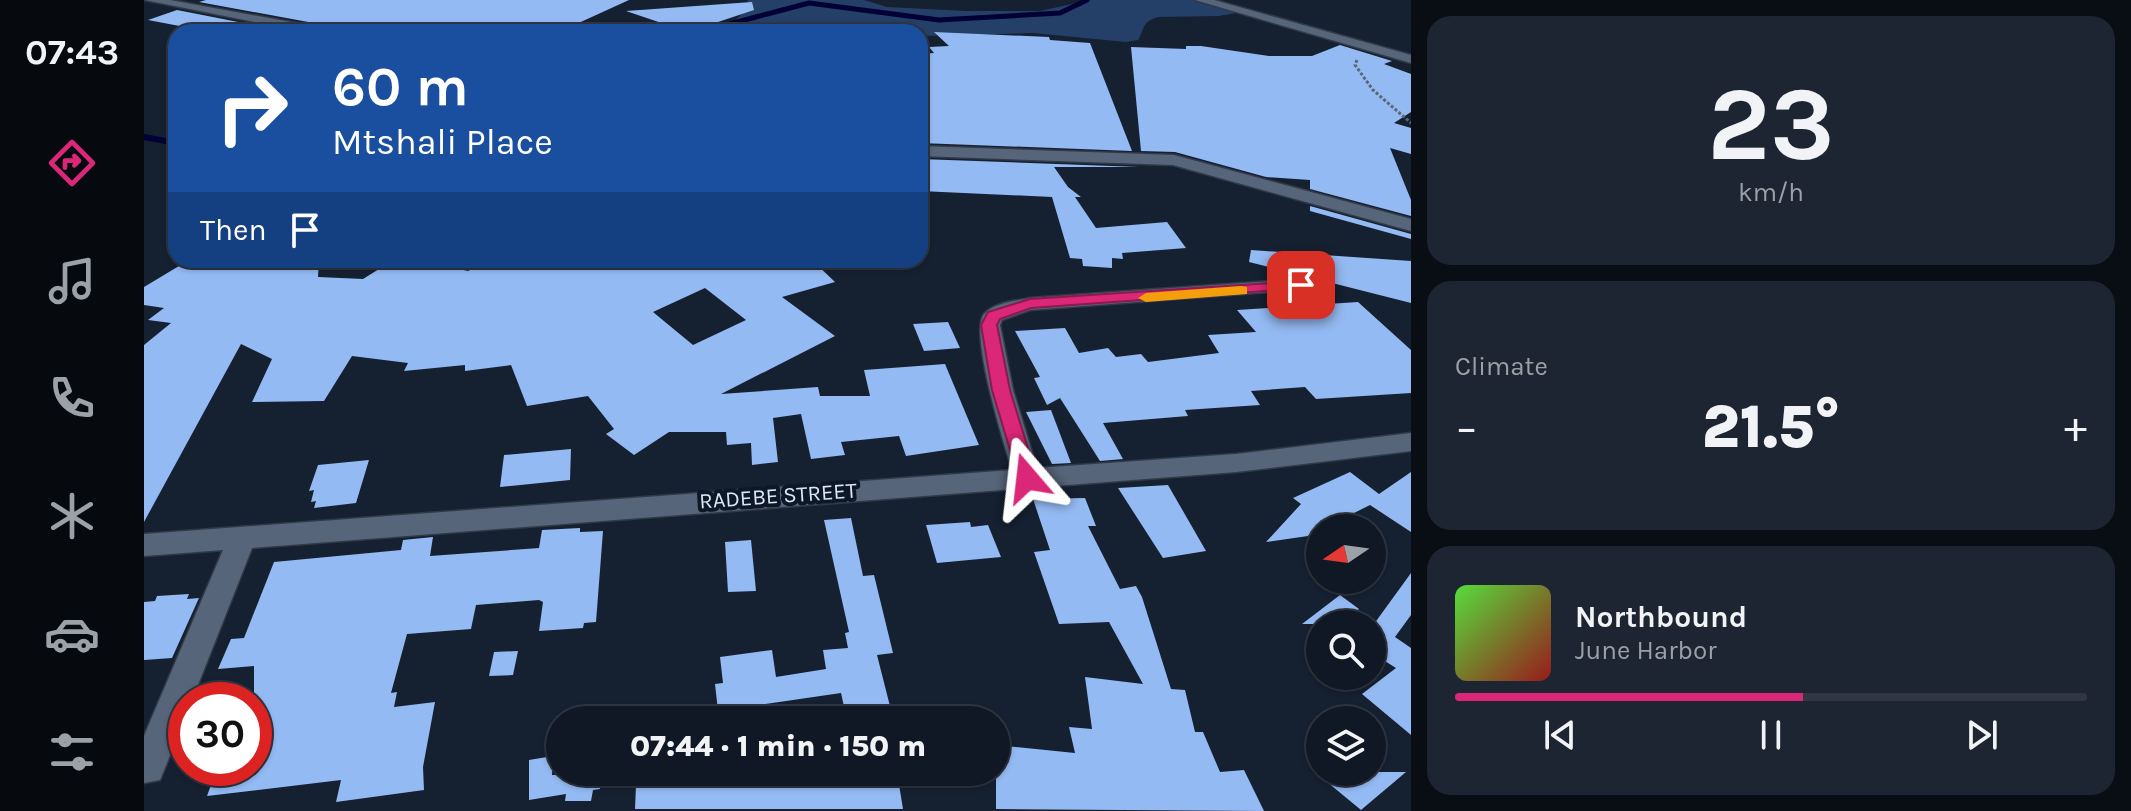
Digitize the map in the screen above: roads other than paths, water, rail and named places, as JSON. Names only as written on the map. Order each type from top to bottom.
[{"type":"street","points":[[151,0],[280,24]]},
{"type":"street","points":[[1201,0],[1411,59]]},
{"type":"street","points":[[928,151],[1028,157],[1130,156],[1174,160],[1411,225]]},
{"type":"street","points":[[1027,478],[1001,390],[989,325],[993,316],[1030,304],[1301,285]]},
{"type":"street","name":"RADEBE STREET","points":[[144,545],[1236,463],[1411,442]]},
{"type":"street","points":[[148,768],[242,538]]},
{"type":"waterway","points":[[729,24],[809,3],[939,20],[1060,13],[1087,0]]},
{"type":"waterway","points":[[144,137],[168,142]]}]
